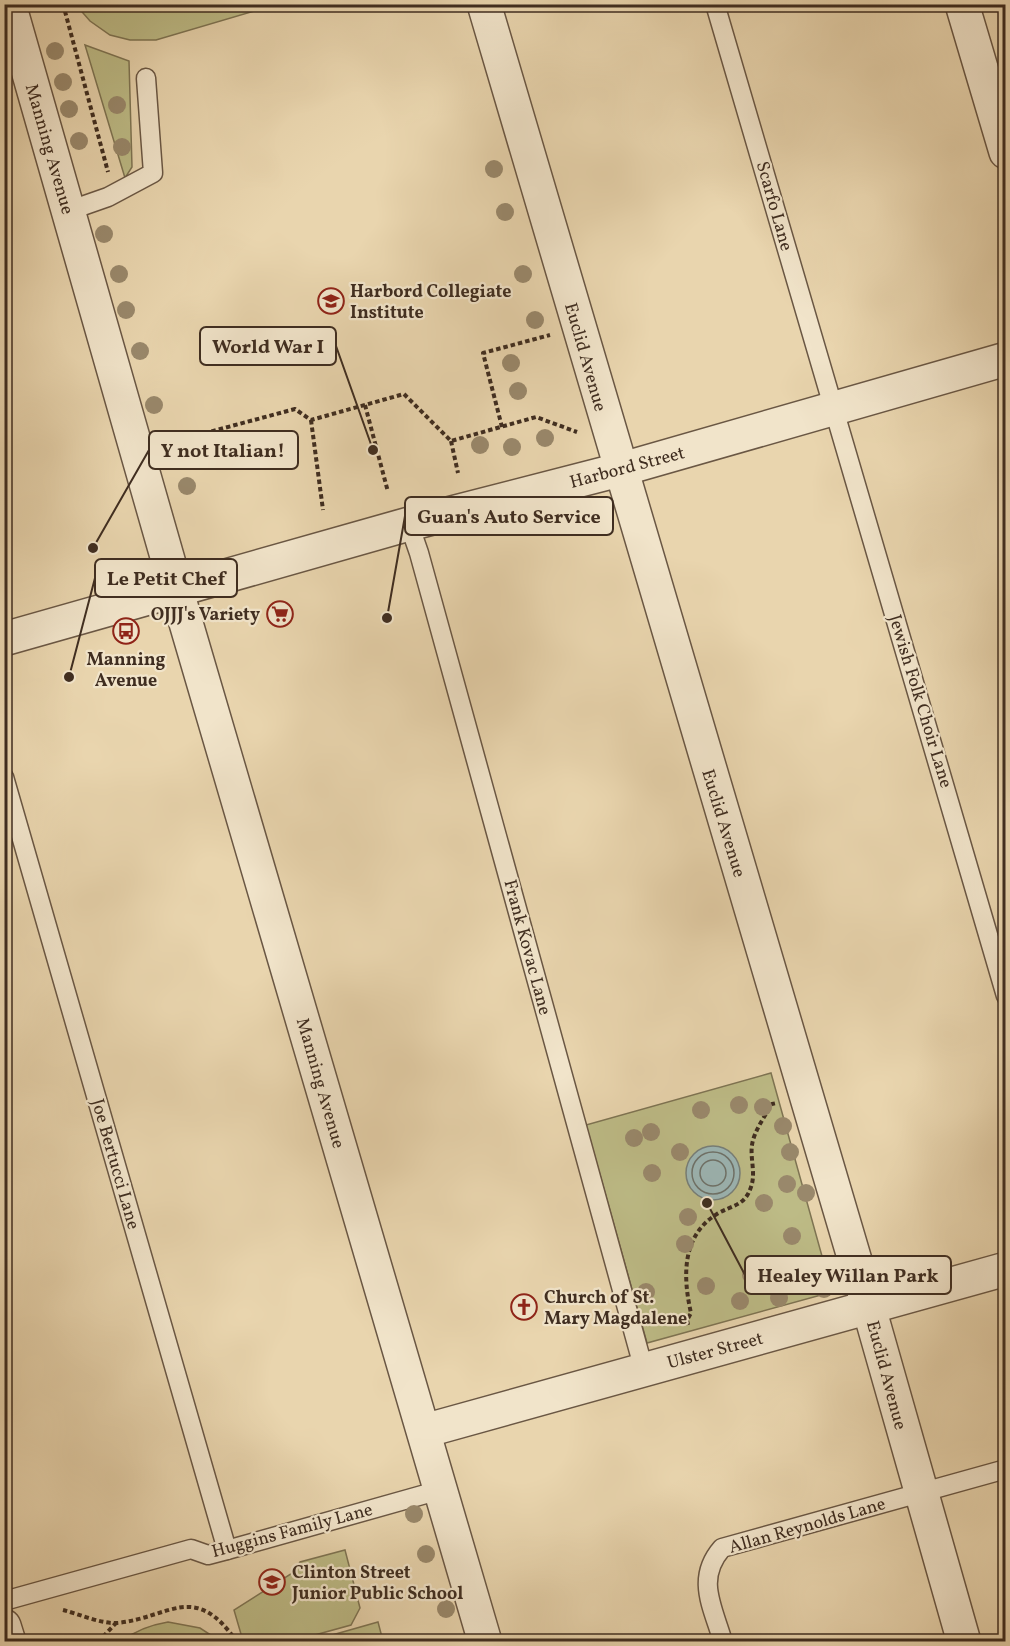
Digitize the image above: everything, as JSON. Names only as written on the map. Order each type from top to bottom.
[{"type":"street","name":"Manning Avenue","points":[[9,4],[176,590],[485,1641]]},
{"type":"street","name":"Euclid Avenue","points":[[484,4],[619,470],[869,1308],[963,1641]]},
{"type":"street","points":[[962,4],[1005,152]]},
{"type":"street","name":"Harbord Street","points":[[4,639],[409,524],[619,470],[1005,358]]},
{"type":"street","name":"Ulster Street","points":[[424,1431],[1005,1269]]},
{"type":"street","points":[[4,1626],[9,1641]]},
{"type":"lane","name":"Scarfo Lane","points":[[715,4],[834,408]]},
{"type":"lane","points":[[68,211],[114,194],[153,173],[146,78]]},
{"type":"lane","name":"Jewish Folk Choir Lane","points":[[834,408],[1005,996]]},
{"type":"lane","name":"Frank Kovac Lane","points":[[409,524],[419,553],[644,1370]]},
{"type":"lane","name":"Joe Bertucci Lane","points":[[4,777],[228,1550]]},
{"type":"lane","name":"Allan Reynolds Lane","points":[[723,1641],[707,1587],[707,1572],[712,1560],[722,1548],[1005,1469]]},
{"type":"lane","name":"Huggins Family Lane","points":[[4,1601],[192,1550],[208,1555],[228,1550],[440,1490]]},
{"type":"path","points":[[63,4],[114,194]]},
{"type":"path","points":[[502,427],[483,353],[559,332]]},
{"type":"path","points":[[311,420],[404,394],[451,441],[458,473]]},
{"type":"path","points":[[365,405],[388,492]]},
{"type":"path","points":[[164,444],[295,409],[311,420],[322,510]]},
{"type":"path","points":[[451,441],[536,417],[579,433]]},
{"type":"path","points":[[691,1335],[687,1320],[691,1313],[685,1270],[692,1244],[713,1218],[739,1206],[746,1197],[754,1173],[752,1144],[772,1104],[783,1101]]},
{"type":"path","points":[[56,1608],[116,1623],[184,1605],[197,1608],[221,1623],[237,1641]]},
{"type":"path","points":[[98,1641],[116,1623]]},
{"type":"shaded area","points":[[76,5],[275,5],[156,40],[130,40],[110,35],[90,21]]},
{"type":"shaded area","points":[[85,45],[129,61],[132,167],[125,178]]},
{"type":"shaded area","points":[[771,1073],[832,1292],[647,1343],[586,1125]]},
{"type":"shaded area","points":[[345,1550],[360,1608],[351,1625],[293,1641],[243,1641],[234,1610],[294,1572],[300,1562]]},
{"type":"shaded area","points":[[168,1622],[200,1628],[220,1641],[122,1641],[144,1628]]},
{"type":"shaded area","points":[[378,1622],[383,1641],[311,1641]]},
{"type":"water","points":[[708,1146],[718,1146],[728,1150],[736,1158],[740,1173],[736,1188],[728,1196],[718,1200],[708,1200],[698,1196],[690,1188],[686,1178],[686,1168],[690,1158],[698,1150]]},
{"type":"place","name":"Harbord Collegiate Institute","points":[[331,301]]},
{"type":"place","name":"World War I","points":[[373,450]]},
{"type":"place","name":"Y not Italian!","points":[[93,548]]},
{"type":"place","name":"OJJJ's Variety","points":[[280,614]]},
{"type":"place","name":"Guan's Auto Service","points":[[387,618]]},
{"type":"place","name":"Manning Avenue","points":[[126,631]]},
{"type":"place","name":"Le Petit Chef","points":[[69,677]]},
{"type":"place","name":"Healey Willan Park","points":[[707,1203]]},
{"type":"place","name":"Church of St. Mary Magdalene","points":[[524,1307]]},
{"type":"place","name":"Clinton Street Junior Public School","points":[[272,1582]]}]
